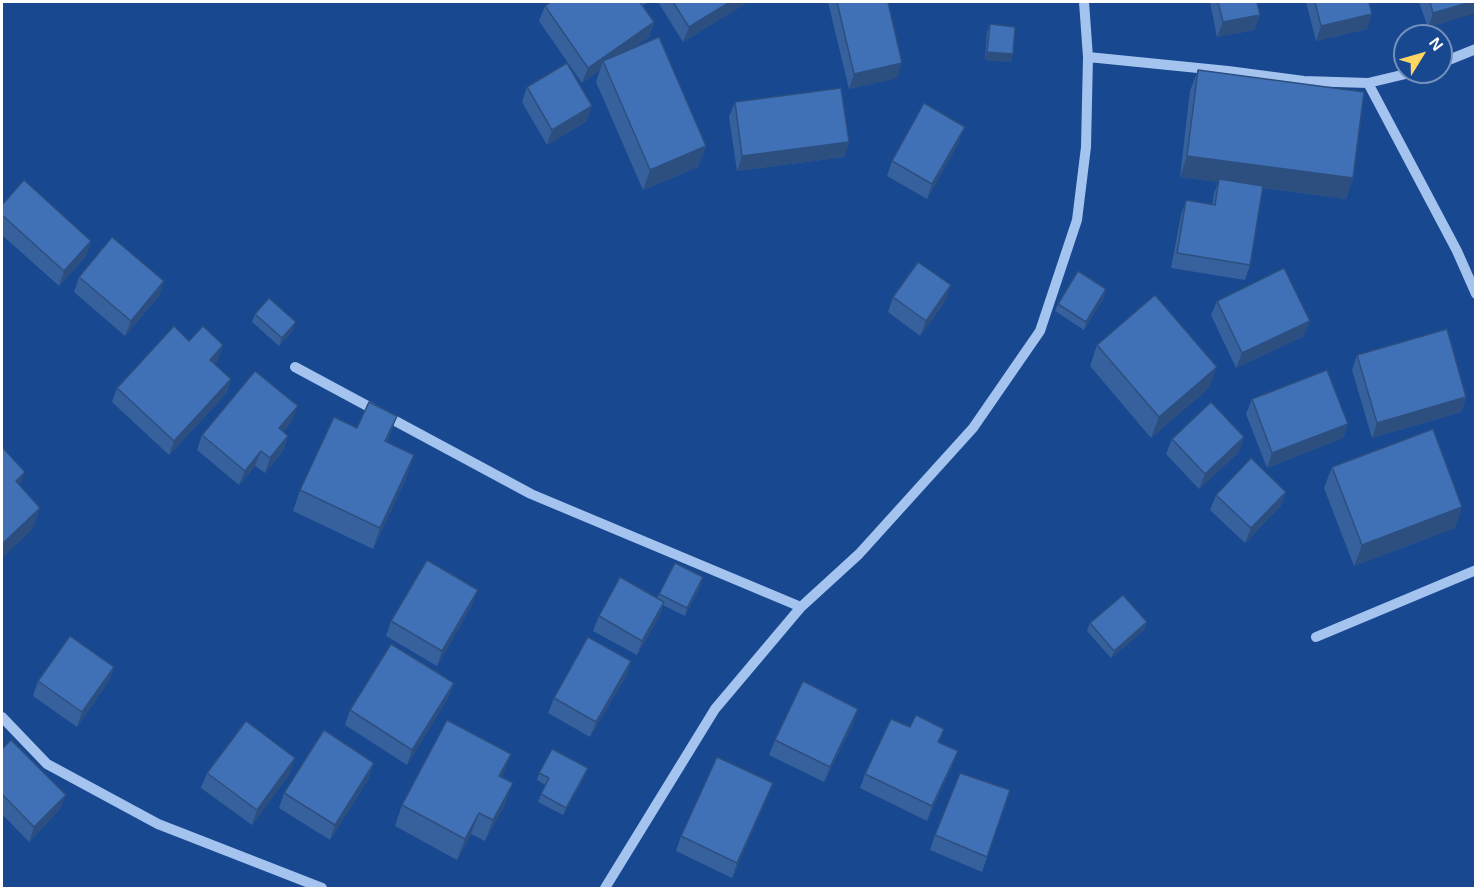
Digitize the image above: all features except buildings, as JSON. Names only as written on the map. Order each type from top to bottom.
[{"type":"street","points":[[605,888],[715,709],[801,607],[859,554],[973,428],[1040,331],[1077,220],[1086,147],[1088,57],[1084,2]]},
{"type":"street","points":[[1453,58],[1476,49]]},
{"type":"street","points":[[1088,57],[1304,81],[1368,83],[1393,77]]},
{"type":"street","points":[[1368,83],[1457,251],[1476,294]]},
{"type":"street","points":[[295,367],[531,494],[801,607]]},
{"type":"street","points":[[1316,638],[1476,570]]},
{"type":"street","points":[[2,717],[47,764],[158,824],[251,863],[322,888]]}]
